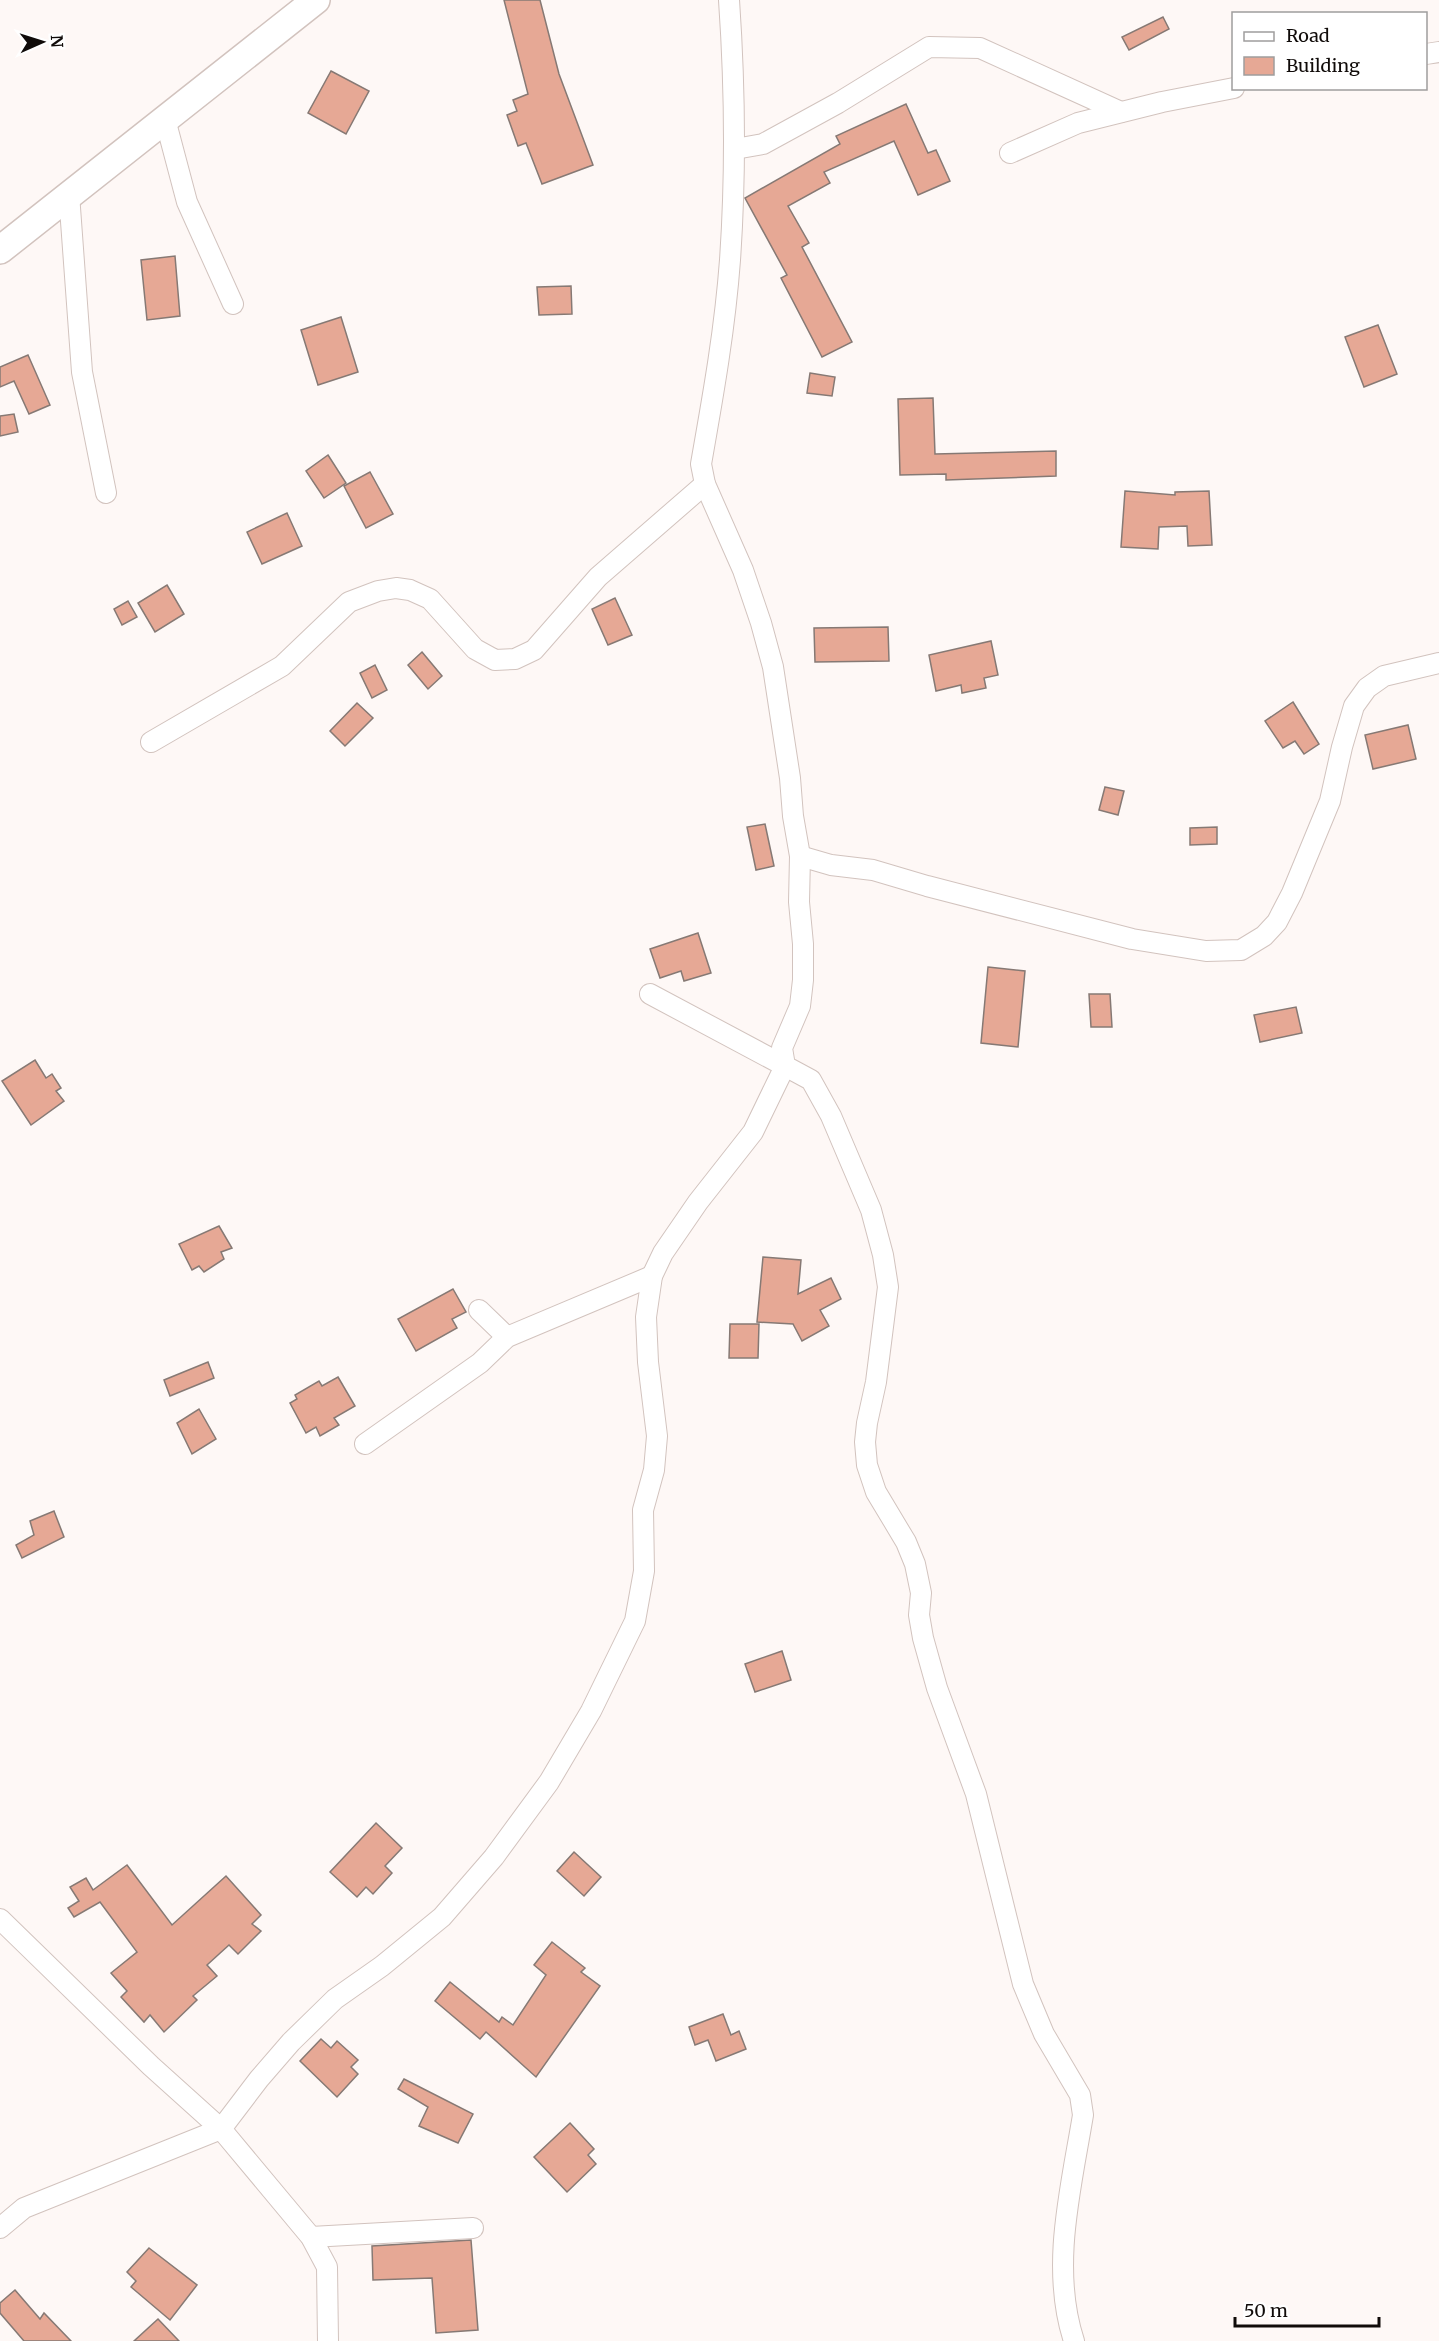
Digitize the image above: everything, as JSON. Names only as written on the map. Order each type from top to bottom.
[{"type":"main road","points":[[0,250],[316,0]]},
{"type":"street","points":[[0,2228],[24,2208],[221,2128],[291,2042],[335,1999],[382,1966],[442,1917],[494,1857],[549,1782],[591,1711],[635,1622],[644,1571],[643,1510],[654,1470],[657,1436],[646,1317],[652,1275],[663,1253],[698,1202],[753,1132],[785,1066],[782,1048],[800,1006],[803,980],[803,944],[799,902],[800,856],[773,667],[743,570],[705,484],[701,464],[722,340],[730,261],[735,149],[734,68],[729,0]]},
{"type":"street","points":[[735,149],[763,144],[838,103],[929,47],[980,48],[1121,112]]},
{"type":"street","points":[[1010,153],[1078,123],[1162,102],[1232,88]]},
{"type":"street","points":[[165,118],[187,202],[233,304]]},
{"type":"street","points":[[69,194],[82,372],[106,493]]},
{"type":"street","points":[[150,742],[282,666],[349,602],[378,591],[396,588],[410,590],[430,599],[475,650],[495,660],[515,659],[534,650],[598,577],[705,484]]},
{"type":"street","points":[[800,856],[831,865],[873,870],[1132,939],[1206,951],[1241,950],[1264,936],[1277,922],[1292,893],[1330,801],[1354,706],[1367,688],[1384,676],[1439,663]]},
{"type":"street","points":[[650,994],[811,1080],[831,1116],[871,1210],[883,1255],[888,1287],[876,1382],[867,1423],[867,1465],[876,1492],[906,1542],[915,1564],[921,1593],[919,1615],[923,1638],[938,1688],[976,1794],[1023,1984],[1044,2034],[1080,2095],[1083,2115],[1064,2237],[1064,2287],[1074,2341]]},
{"type":"street","points":[[365,1444],[480,1364],[507,1337],[652,1275]]},
{"type":"street","points":[[479,1310],[507,1337]]},
{"type":"street","points":[[0,1919],[134,2050],[221,2128],[311,2236],[327,2267],[328,2341]]},
{"type":"street","points":[[311,2236],[473,2228]]},
{"type":"building","points":[[504,0],[540,0],[559,74],[593,165],[542,184],[526,143],[518,146],[507,115],[517,111],[513,100],[528,94]]},
{"type":"building","points":[[1163,17],[1169,29],[1129,50],[1122,37]]},
{"type":"building","points":[[331,71],[369,91],[346,134],[308,113]]},
{"type":"building","points":[[906,104],[928,153],[936,150],[950,181],[918,195],[894,141],[824,172],[830,183],[788,206],[809,243],[802,247],[852,342],[822,357],[781,278],[787,275],[745,198],[840,144],[836,136]]},
{"type":"building","points":[[175,256],[180,316],[147,320],[141,260]]},
{"type":"building","points":[[571,286],[572,314],[539,315],[537,287]]},
{"type":"building","points":[[341,317],[358,372],[318,385],[301,330]]},
{"type":"building","points":[[1378,325],[1397,374],[1364,387],[1345,337]]},
{"type":"building","points":[[28,355],[50,405],[29,414],[14,381],[0,387],[0,367]]},
{"type":"building","points":[[810,373],[835,377],[832,396],[807,393]]},
{"type":"building","points":[[933,398],[935,454],[1056,451],[1056,476],[946,480],[946,474],[900,475],[898,399]]},
{"type":"building","points":[[14,414],[18,432],[0,436],[0,416]]},
{"type":"building","points":[[328,455],[346,483],[324,498],[306,471]]},
{"type":"building","points":[[370,472],[393,514],[366,528],[344,486]]},
{"type":"building","points":[[1125,491],[1175,495],[1175,492],[1209,491],[1212,545],[1188,546],[1187,526],[1159,527],[1158,549],[1121,547]]},
{"type":"building","points":[[287,513],[302,546],[262,564],[247,532]]},
{"type":"building","points":[[167,585],[184,614],[155,632],[138,603]]},
{"type":"building","points":[[615,598],[632,635],[608,645],[592,609]]},
{"type":"building","points":[[128,601],[137,617],[122,625],[114,609]]},
{"type":"building","points":[[888,627],[889,661],[815,662],[814,628]]},
{"type":"building","points":[[991,641],[998,675],[984,678],[986,688],[962,693],[961,685],[936,691],[929,655]]},
{"type":"building","points":[[422,652],[442,676],[428,689],[408,665]]},
{"type":"building","points":[[375,665],[387,690],[372,698],[360,673]]},
{"type":"building","points":[[1293,702],[1319,744],[1304,754],[1295,741],[1283,748],[1265,721]]},
{"type":"building","points":[[357,703],[373,718],[345,746],[330,731]]},
{"type":"building","points":[[1408,725],[1416,759],[1373,769],[1365,735]]},
{"type":"building","points":[[1105,787],[1124,791],[1118,815],[1099,810]]},
{"type":"building","points":[[765,824],[774,866],[756,870],[747,827]]},
{"type":"building","points":[[1217,827],[1217,844],[1190,845],[1190,828]]},
{"type":"building","points":[[698,933],[711,973],[684,981],[681,971],[660,978],[650,949]]},
{"type":"building","points":[[988,967],[1025,971],[1018,1047],[981,1043]]},
{"type":"building","points":[[1089,994],[1110,994],[1112,1027],[1091,1027]]},
{"type":"building","points":[[1296,1007],[1302,1033],[1260,1042],[1254,1015]]},
{"type":"building","points":[[35,1060],[46,1078],[52,1074],[61,1088],[56,1091],[64,1101],[31,1125],[2,1081]]},
{"type":"building","points":[[219,1226],[232,1248],[221,1252],[224,1259],[204,1272],[199,1266],[192,1270],[179,1244]]},
{"type":"building","points":[[763,1257],[801,1260],[798,1294],[831,1278],[841,1299],[820,1310],[829,1326],[802,1341],[793,1324],[757,1322]]},
{"type":"building","points":[[453,1289],[466,1312],[452,1319],[457,1328],[416,1351],[398,1319]]},
{"type":"building","points":[[730,1324],[759,1324],[758,1358],[729,1358]]},
{"type":"building","points":[[208,1362],[214,1378],[170,1396],[164,1380]]},
{"type":"building","points":[[338,1377],[355,1406],[334,1418],[339,1425],[320,1436],[316,1427],[306,1433],[290,1403],[297,1399],[295,1395],[319,1381],[322,1386]]},
{"type":"building","points":[[199,1409],[216,1439],[192,1454],[177,1423]]},
{"type":"building","points":[[54,1511],[64,1537],[22,1558],[16,1545],[34,1535],[30,1521]]},
{"type":"building","points":[[782,1651],[791,1680],[755,1692],[745,1664]]},
{"type":"building","points":[[376,1823],[402,1848],[385,1866],[392,1873],[373,1894],[366,1887],[357,1897],[330,1872]]},
{"type":"building","points":[[574,1852],[601,1877],[584,1896],[557,1871]]},
{"type":"building","points":[[127,1865],[172,1925],[226,1876],[261,1915],[252,1924],[261,1931],[238,1954],[229,1945],[207,1965],[217,1976],[193,1996],[197,2000],[164,2032],[150,2015],[144,2022],[121,1997],[127,1991],[111,1973],[137,1952],[100,1902],[74,1917],[68,1908],[79,1901],[70,1887],[86,1878],[93,1890]]},
{"type":"building","points":[[552,1942],[585,1968],[581,1972],[600,1986],[536,2077],[486,2032],[480,2039],[435,2001],[450,1982],[499,2022],[502,2017],[513,2025],[546,1975],[534,1965]]},
{"type":"building","points":[[723,2014],[731,2035],[739,2031],[746,2049],[716,2061],[708,2040],[695,2045],[689,2027]]},
{"type":"building","points":[[321,2039],[331,2048],[337,2041],[358,2060],[351,2067],[358,2074],[337,2097],[300,2061]]},
{"type":"building","points":[[404,2079],[473,2114],[458,2143],[419,2126],[428,2107],[398,2089]]},
{"type":"building","points":[[570,2123],[594,2149],[588,2155],[596,2164],[567,2192],[534,2157]]},
{"type":"building","points":[[471,2240],[478,2330],[436,2333],[432,2278],[373,2280],[372,2246]]},
{"type":"building","points":[[149,2248],[197,2285],[170,2320],[131,2287],[136,2281],[127,2272]]},
{"type":"building","points":[[15,2290],[40,2319],[44,2313],[71,2341],[24,2341],[0,2313],[0,2303]]},
{"type":"building","points":[[158,2319],[179,2341],[134,2341]]}]
